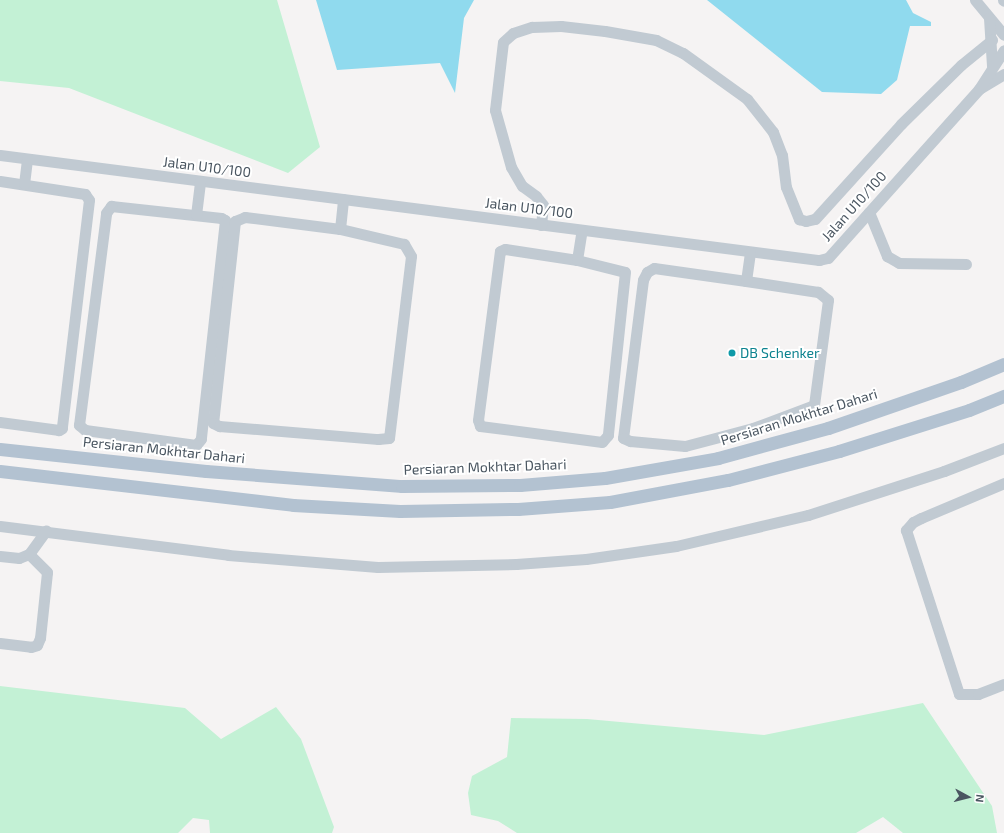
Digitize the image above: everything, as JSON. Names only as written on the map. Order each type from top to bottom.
[{"type":"main road","name":"Persiaran Mokhtar Dahari","points":[[0,449],[206,471],[402,486],[520,485],[605,478],[718,458],[828,428],[961,382],[1004,364]]},
{"type":"main road","points":[[0,471],[293,505],[400,511],[518,509],[610,502],[728,480],[839,451],[969,410],[1004,396]]},
{"type":"street","points":[[976,0],[1004,35]]},
{"type":"street","points":[[989,18],[992,40],[992,66]]},
{"type":"street","points":[[541,224],[543,205],[536,196],[522,186],[511,166],[495,110],[503,42],[513,33],[532,27],[561,26],[605,31],[656,40],[683,53],[747,99],[773,132],[782,155],[786,187],[799,219],[806,221],[815,219],[901,124],[961,65],[992,40]]},
{"type":"street","name":"Jalan U10/100","points":[[0,155],[819,260],[828,258],[979,89],[992,66],[1004,50]]},
{"type":"street","name":"Jalan U10/100","points":[[979,89],[1003,76]]},
{"type":"street","points":[[24,184],[27,159]]},
{"type":"street","points":[[0,181],[85,194],[89,200],[62,428],[59,430],[0,422]]},
{"type":"street","points":[[196,215],[200,181]]},
{"type":"street","points":[[340,229],[343,199]]},
{"type":"street","points":[[111,206],[196,215],[221,218],[226,226],[200,443],[196,445],[80,428],[79,424],[108,210],[111,206]]},
{"type":"street","points":[[869,212],[887,256],[899,263],[966,264]]},
{"type":"street","points":[[246,217],[340,229],[404,244],[411,256],[389,438],[378,439],[226,427],[213,423],[235,222],[246,217]]},
{"type":"street","points":[[577,260],[582,230]]},
{"type":"street","points":[[505,249],[577,260],[623,270],[626,275],[606,439],[602,442],[480,426],[500,251],[505,249]]},
{"type":"street","points":[[746,281],[750,252]]},
{"type":"street","points":[[654,268],[746,281],[818,292],[828,300],[814,405],[753,428],[685,446],[630,441],[623,438],[642,288],[647,272],[654,268]]},
{"type":"street","points":[[0,526],[228,555],[378,567],[516,564],[586,559],[676,546],[808,514],[944,471],[1004,448]]},
{"type":"street","points":[[1004,484],[921,518],[913,522],[906,530],[959,694],[978,694],[1004,684]]},
{"type":"street","points":[[0,556],[19,558],[29,554],[46,531]]},
{"type":"street","points":[[0,643],[31,647],[37,645],[40,638],[47,572],[29,554]]},
{"type":"green space","points":[[0,0],[277,0],[320,147],[288,173],[69,88],[0,81]]},
{"type":"green space","points":[[0,686],[185,708],[221,739],[276,707],[301,739],[334,827],[332,833],[210,833],[209,820],[193,818],[178,833],[0,833]]},
{"type":"green space","points":[[923,703],[992,806],[997,833],[903,833],[883,817],[856,833],[517,833],[498,821],[471,815],[468,793],[472,776],[507,757],[511,718],[587,719],[764,735]]},
{"type":"water","points":[[316,0],[474,0],[464,18],[455,93],[440,63],[337,70]]},
{"type":"water","points":[[707,0],[906,0],[913,13],[931,22],[931,26],[910,26],[897,80],[881,94],[822,92]]},
{"type":"place","name":"DB Schenker","points":[[732,353]]}]
